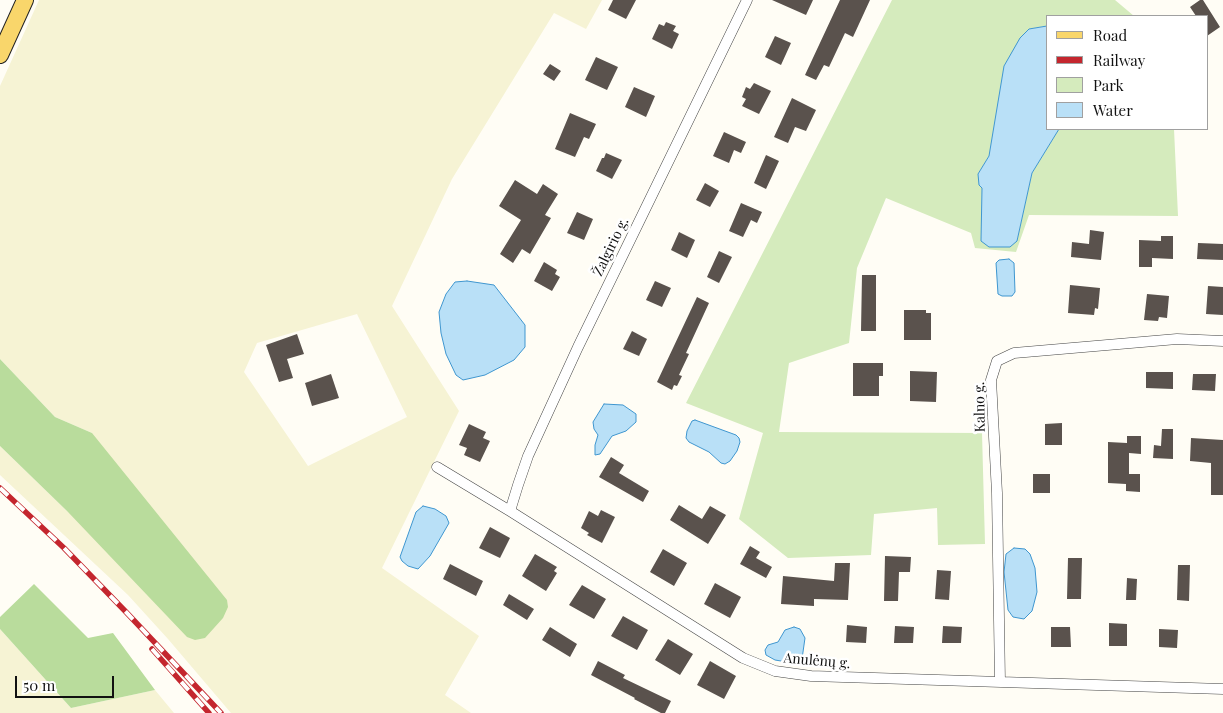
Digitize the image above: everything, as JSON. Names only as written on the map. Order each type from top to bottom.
[{"type":"main road","points":[[0,55],[26,0]]},
{"type":"street","name":"Žalgirio g.","points":[[510,511],[528,456],[578,346],[747,0]]},
{"type":"street","name":"Kalno g.","points":[[1000,682],[997,494],[991,380],[997,360],[1014,353],[1178,339],[1223,341]]},
{"type":"street","name":"Anulėnų g.","points":[[437,467],[743,658],[775,671],[811,676],[1223,689]]},
{"type":"shaded area","points":[[39,0],[602,0],[586,29],[554,13],[452,179],[392,306],[459,411],[382,568],[479,636],[445,695],[471,713],[231,713],[128,595],[0,475],[0,446],[68,512],[92,433],[55,417],[0,359],[0,86]],"holes":[[[357,314],[407,417],[308,466],[244,372],[257,343]]]},
{"type":"shaded area","points":[[0,629],[71,708],[155,690],[174,713],[0,713]]},
{"type":"green space","points":[[892,0],[1115,0],[1133,15],[1046,15],[1046,26],[1029,29],[1004,66],[989,156],[978,174],[982,187],[981,241],[1017,241],[1032,173],[1058,130],[1174,130],[1178,216],[1029,215],[1016,252],[975,248],[971,233],[886,198],[857,268],[849,343],[789,363],[779,432],[982,433],[985,544],[938,545],[937,508],[874,514],[871,555],[788,558],[739,519],[763,433],[686,403]]},
{"type":"green space","points":[[0,359],[55,417],[92,433],[227,600],[228,607],[223,618],[205,638],[195,640],[187,637],[68,512],[0,446]]},
{"type":"green space","points":[[34,584],[88,638],[113,633],[155,690],[71,708],[0,629],[0,617]]},
{"type":"water","points":[[1046,26],[1046,130],[1058,130],[1032,173],[1017,241],[1010,247],[989,247],[981,241],[982,188],[979,185],[978,174],[989,156],[1004,66],[1020,38],[1029,29]]},
{"type":"water","points":[[1009,259],[1014,263],[1015,292],[1012,296],[1002,296],[998,294],[996,263],[999,260]]},
{"type":"water","points":[[467,281],[494,285],[525,325],[525,347],[514,360],[485,375],[463,380],[456,375],[446,354],[439,312],[446,294],[455,282]]},
{"type":"water","points":[[604,404],[623,405],[636,414],[636,422],[626,431],[612,436],[600,454],[595,455],[598,435],[594,429],[593,422]]},
{"type":"water","points":[[695,420],[736,435],[739,438],[740,442],[737,451],[730,461],[725,464],[721,463],[709,452],[689,442],[686,438],[687,431],[692,421]]},
{"type":"water","points":[[423,506],[435,509],[446,516],[449,523],[430,556],[418,569],[408,566],[400,557],[416,512]]},
{"type":"water","points":[[1014,548],[1025,549],[1030,554],[1035,568],[1037,592],[1032,611],[1024,619],[1013,617],[1008,610],[1004,572],[1006,554]]},
{"type":"water","points":[[794,627],[800,629],[805,638],[802,659],[793,663],[775,660],[766,655],[765,650],[768,645],[778,642],[785,630]]},
{"type":"building","points":[[613,0],[636,0],[626,19],[608,10]]},
{"type":"building","points":[[772,0],[813,0],[806,15]]},
{"type":"building","points":[[840,0],[870,0],[853,37],[845,33],[829,67],[824,65],[816,80],[805,75]]},
{"type":"building","points":[[1203,0],[1220,27],[1208,35],[1208,15],[1195,15],[1190,7]]},
{"type":"building","points":[[666,22],[676,26],[673,31],[679,34],[672,49],[652,39],[659,24],[664,26]]},
{"type":"building","points":[[775,36],[791,43],[781,65],[765,57]]},
{"type":"building","points":[[596,57],[618,67],[607,90],[585,80]]},
{"type":"building","points":[[550,64],[561,71],[554,81],[543,74]]},
{"type":"building","points":[[754,83],[771,91],[759,114],[742,106],[746,99],[742,97],[746,87],[750,89]]},
{"type":"building","points":[[634,87],[655,96],[646,117],[625,107]]},
{"type":"building","points":[[792,98],[816,110],[806,131],[795,127],[788,143],[774,137]]},
{"type":"building","points":[[570,113],[596,124],[589,139],[584,137],[575,157],[555,149]]},
{"type":"building","points":[[724,132],[746,142],[741,153],[734,150],[729,163],[713,156]]},
{"type":"building","points":[[606,153],[622,160],[612,179],[596,171]]},
{"type":"building","points":[[766,155],[779,161],[766,189],[754,183]]},
{"type":"building","points":[[515,180],[537,194],[543,184],[558,194],[545,215],[551,218],[530,254],[522,249],[513,263],[500,254],[521,220],[499,206]]},
{"type":"building","points":[[705,183],[719,191],[710,207],[696,200]]},
{"type":"building","points":[[741,203],[762,212],[757,223],[751,220],[743,237],[729,231]]},
{"type":"building","points":[[577,212],[593,219],[584,240],[567,233]]},
{"type":"building","points":[[1090,230],[1104,232],[1101,260],[1071,257],[1072,242],[1089,244]]},
{"type":"building","points":[[679,232],[695,240],[687,258],[671,250]]},
{"type":"building","points":[[1161,236],[1173,236],[1173,259],[1152,258],[1152,267],[1139,267],[1139,240],[1161,241]]},
{"type":"building","points":[[1198,243],[1223,244],[1223,260],[1197,259]]},
{"type":"building","points":[[719,251],[732,257],[719,283],[707,277]]},
{"type":"building","points":[[544,262],[557,270],[555,274],[560,277],[552,291],[534,281]]},
{"type":"building","points":[[862,275],[876,275],[876,331],[861,331]]},
{"type":"building","points":[[655,281],[671,288],[662,307],[646,300]]},
{"type":"building","points":[[1070,285],[1100,288],[1098,309],[1095,308],[1094,315],[1068,313]]},
{"type":"building","points":[[1208,286],[1223,287],[1223,315],[1206,314]]},
{"type":"building","points":[[1147,294],[1169,296],[1167,318],[1159,317],[1158,321],[1144,320]]},
{"type":"building","points":[[697,297],[709,303],[686,353],[689,354],[679,375],[682,376],[677,386],[674,385],[672,390],[657,382]]},
{"type":"building","points":[[904,310],[926,310],[926,313],[931,313],[931,340],[904,340]]},
{"type":"building","points":[[632,331],[647,339],[639,356],[623,349]]},
{"type":"building","points":[[297,334],[304,354],[287,359],[293,378],[279,382],[266,345]]},
{"type":"building","points":[[853,363],[883,363],[883,376],[879,376],[879,396],[853,396]]},
{"type":"building","points":[[910,371],[937,372],[936,402],[910,401]]},
{"type":"building","points":[[1146,372],[1173,372],[1173,389],[1146,388]]},
{"type":"building","points":[[331,374],[339,398],[312,406],[305,383]]},
{"type":"building","points":[[1193,374],[1216,374],[1215,391],[1192,390]]},
{"type":"building","points":[[1062,423],[1062,445],[1045,445],[1045,424]]},
{"type":"building","points":[[469,424],[486,432],[483,438],[490,441],[480,462],[464,455],[467,448],[459,445]]},
{"type":"building","points":[[1162,429],[1173,429],[1173,459],[1153,458],[1154,445],[1161,446]]},
{"type":"building","points":[[1127,436],[1141,436],[1141,454],[1129,453],[1129,474],[1140,474],[1140,492],[1126,491],[1126,484],[1108,483],[1108,442],[1127,443]]},
{"type":"building","points":[[1191,438],[1223,440],[1223,495],[1211,495],[1211,463],[1190,461]]},
{"type":"building","points":[[611,457],[624,465],[619,473],[649,491],[643,502],[599,477]]},
{"type":"building","points":[[1033,474],[1050,474],[1050,493],[1033,493]]},
{"type":"building","points":[[679,505],[702,519],[710,506],[726,515],[708,544],[670,520]]},
{"type":"building","points":[[601,510],[615,517],[602,543],[587,535],[589,533],[581,528],[589,511],[598,516]]},
{"type":"building","points":[[490,527],[510,538],[500,558],[479,548]]},
{"type":"building","points":[[750,546],[760,552],[756,558],[772,567],[766,578],[740,564]]},
{"type":"building","points":[[663,549],[687,563],[674,586],[650,572]]},
{"type":"building","points":[[535,554],[557,567],[554,571],[557,573],[546,591],[522,576]]},
{"type":"building","points":[[885,556],[911,557],[910,572],[899,572],[898,601],[884,601]]},
{"type":"building","points":[[1068,558],[1082,558],[1081,599],[1067,599]]},
{"type":"building","points":[[835,563],[850,563],[848,600],[814,599],[814,606],[781,604],[783,576],[834,581]]},
{"type":"building","points":[[450,564],[483,581],[476,596],[443,579]]},
{"type":"building","points":[[1178,565],[1190,565],[1189,601],[1177,600]]},
{"type":"building","points":[[937,570],[951,571],[949,600],[935,599]]},
{"type":"building","points":[[1127,578],[1137,579],[1136,600],[1126,600]]},
{"type":"building","points":[[715,583],[741,597],[730,618],[704,604]]},
{"type":"building","points":[[582,585],[606,599],[594,619],[569,605]]},
{"type":"building","points":[[509,594],[534,609],[527,620],[503,605]]},
{"type":"building","points":[[623,616],[648,630],[637,650],[611,636]]},
{"type":"building","points":[[1109,623],[1127,624],[1127,646],[1109,646]]},
{"type":"building","points":[[847,625],[867,627],[866,643],[846,642]]},
{"type":"building","points":[[895,626],[914,627],[913,643],[894,643]]},
{"type":"building","points":[[943,626],[962,627],[961,643],[942,643]]},
{"type":"building","points":[[550,627],[577,644],[570,657],[542,640]]},
{"type":"building","points":[[1051,627],[1070,627],[1071,647],[1051,647]]},
{"type":"building","points":[[1159,629],[1178,630],[1177,648],[1159,647]]},
{"type":"building","points":[[668,639],[693,654],[680,675],[655,660]]},
{"type":"building","points":[[598,661],[625,675],[623,678],[671,701],[665,713],[661,713],[591,675]]},
{"type":"building","points":[[710,661],[736,676],[724,699],[697,685]]},
{"type":"railway","points":[[0,488],[64,548],[221,713]]},
{"type":"railway","points":[[152,649],[209,713]]}]
